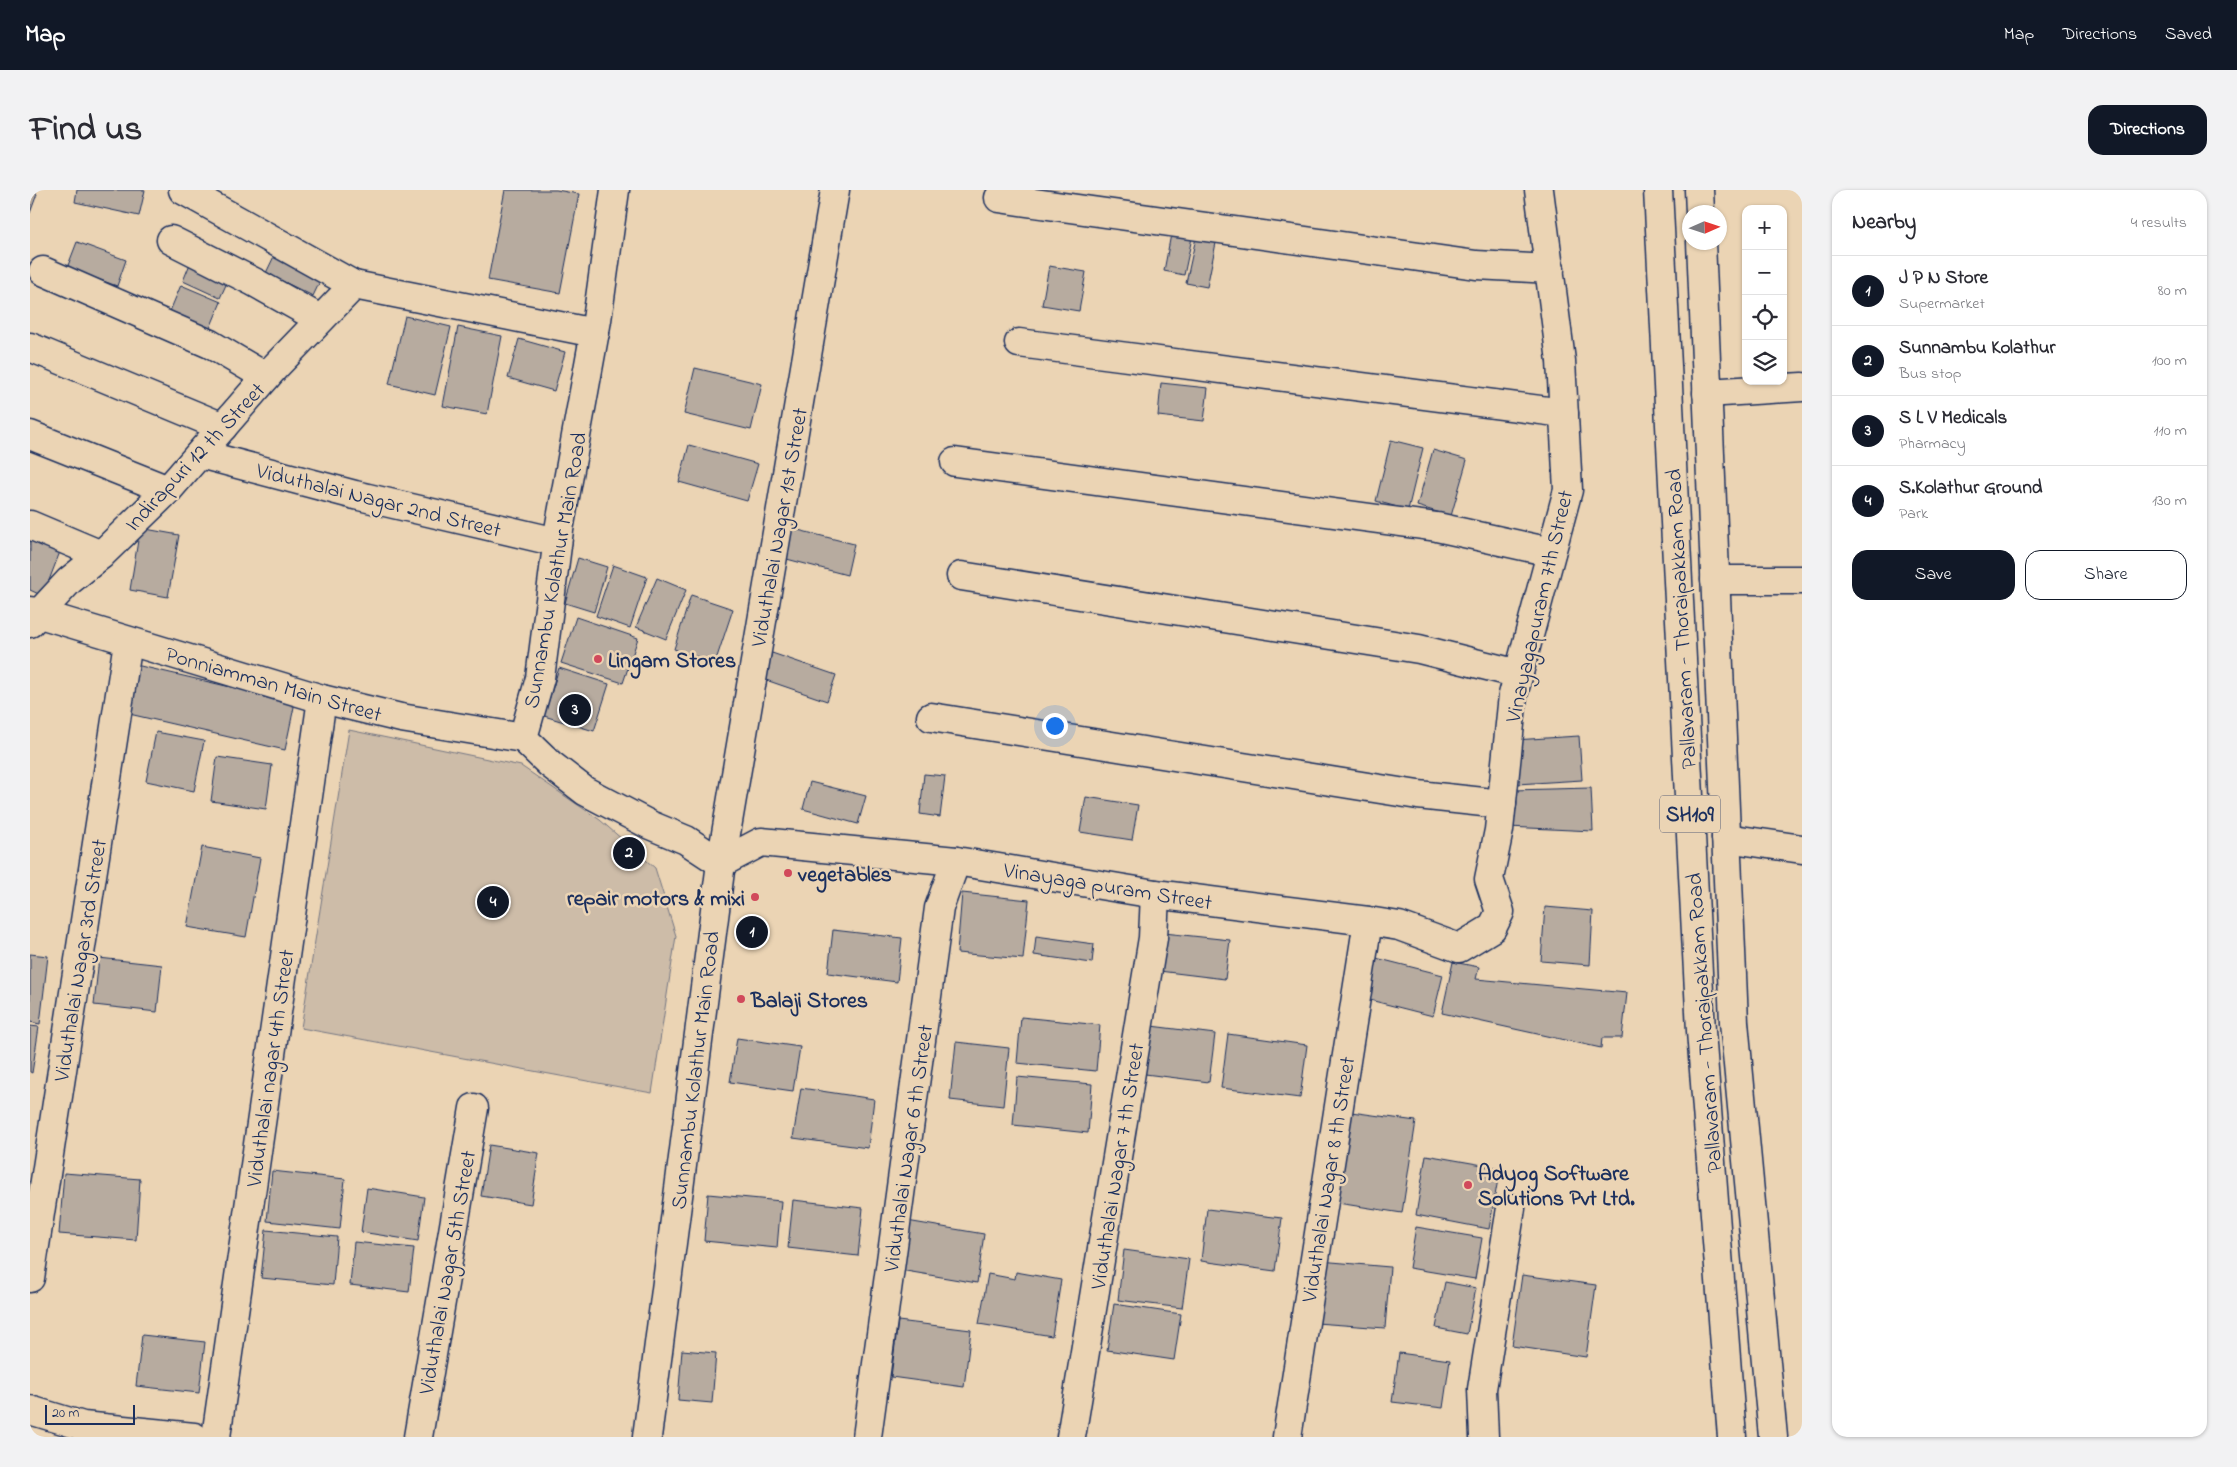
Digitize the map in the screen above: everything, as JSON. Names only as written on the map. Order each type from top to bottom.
[{"type":"street","points":[[183,190],[354,285],[405,293],[595,333]]},
{"type":"street","name":"Sunnambu Kolathur Main Road","points":[[615,190],[595,333],[557,542],[540,678],[523,738],[550,764],[585,792],[650,825],[686,840],[721,863],[646,1437]]},
{"type":"street","name":"Viduthalai Nagar 1st Street","points":[[721,863],[835,190]]},
{"type":"street","name":"Vinayagapuram 7th Street","points":[[1492,928],[1500,912],[1489,878],[1500,830],[1513,695],[1568,490],[1561,361],[1539,190]]},
{"type":"street","name":"Pallavaram - Thoraipakkam Road","points":[[1658,190],[1701,1031],[1732,1437]]},
{"type":"street","points":[[1699,190],[1700,205]]},
{"type":"street","points":[[999,198],[1476,265],[1550,269]]},
{"type":"street","points":[[171,240],[254,282],[320,319]]},
{"type":"street","name":"Pallavaram - Thoraipakkam Road","points":[[1701,250],[1734,1022],[1773,1437]]},
{"type":"street","points":[[43,271],[210,344],[266,377]]},
{"type":"street","name":"Indirapuri 12 th Street","points":[[33,616],[69,581],[101,555],[168,490],[266,377],[354,285]]},
{"type":"street","points":[[1019,343],[1564,414]]},
{"type":"street","points":[[30,346],[223,427]]},
{"type":"street","points":[[1707,393],[1802,387]]},
{"type":"street","points":[[30,435],[168,490]]},
{"type":"street","name":"Viduthalai Nagar 2nd Street","points":[[200,454],[355,495],[557,542]]},
{"type":"street","points":[[954,462],[1436,527],[1551,552]]},
{"type":"street","points":[[30,525],[101,555]]},
{"type":"street","points":[[960,576],[1419,649],[1519,674]]},
{"type":"street","points":[[1715,580],[1802,580]]},
{"type":"street","name":"Ponniamman Main Street","points":[[33,616],[322,699],[401,718],[523,738]]},
{"type":"street","name":"Viduthalai Nagar 3rd Street","points":[[30,1278],[128,642]]},
{"type":"street","name":"Viduthalai nagar 4th Street","points":[[216,1437],[322,699]]},
{"type":"street","points":[[931,717],[1418,795],[1502,804]]},
{"type":"street","points":[[1726,838],[1802,849]]},
{"type":"street","name":"Vinayaga puram Street","points":[[721,863],[761,842],[956,861],[1155,894],[1368,921],[1399,926],[1459,948],[1492,928]]},
{"type":"street","name":"Viduthalai Nagar 6 th Street","points":[[867,1437],[939,908],[956,861]]},
{"type":"street","name":"Viduthalai Nagar 7 th Street","points":[[1071,1437],[1152,938],[1155,894]]},
{"type":"street","name":"Viduthalai Nagar 8 th Street","points":[[1287,1437],[1368,921]]},
{"type":"street","name":"Viduthalai Nagar 5th Street","points":[[418,1437],[474,1108]]},
{"type":"street","points":[[1484,1437],[1482,1389],[1511,1208]]},
{"type":"street","points":[[30,1410],[82,1432],[194,1437]]},
{"type":"shaded area","points":[[349,730],[521,766],[600,820],[655,868],[676,936],[652,1093],[301,1028]]},
{"type":"building","points":[[77,190],[145,190],[139,216],[75,202]]},
{"type":"building","points":[[505,190],[556,190],[579,194],[560,293],[488,280]]},
{"type":"building","points":[[30,191],[37,194],[30,213]]},
{"type":"building","points":[[1172,229],[1193,233],[1184,275],[1164,271]]},
{"type":"building","points":[[1197,233],[1217,238],[1207,287],[1186,283]]},
{"type":"building","points":[[77,242],[126,260],[117,286],[67,268]]},
{"type":"building","points":[[278,248],[325,271],[313,296],[266,273]]},
{"type":"building","points":[[192,259],[230,276],[220,298],[183,281]]},
{"type":"building","points":[[1049,266],[1086,272],[1079,311],[1042,305]]},
{"type":"building","points":[[181,285],[221,302],[208,333],[168,316]]},
{"type":"building","points":[[405,316],[451,327],[435,395],[389,384]]},
{"type":"building","points":[[458,327],[502,336],[487,414],[443,406]]},
{"type":"building","points":[[519,339],[565,352],[554,391],[508,378]]},
{"type":"building","points":[[695,368],[762,384],[751,430],[684,414]]},
{"type":"building","points":[[1161,383],[1208,388],[1204,421],[1158,416]]},
{"type":"building","points":[[1391,440],[1423,448],[1408,510],[1376,501]]},
{"type":"building","points":[[689,445],[758,464],[747,501],[679,482]]},
{"type":"building","points":[[1433,450],[1467,460],[1451,516],[1417,506]]},
{"type":"building","points":[[140,528],[179,535],[168,597],[130,590]]},
{"type":"building","points":[[790,528],[854,544],[847,575],[783,558]]},
{"type":"building","points":[[30,531],[63,544],[43,596],[30,590]]},
{"type":"building","points":[[578,558],[607,567],[594,612],[565,603]]},
{"type":"building","points":[[613,565],[647,577],[630,628],[596,616]]},
{"type":"building","points":[[657,578],[686,590],[666,639],[636,627]]},
{"type":"building","points":[[691,595],[733,609],[715,663],[674,649]]},
{"type":"building","points":[[576,617],[638,638],[623,683],[561,663]]},
{"type":"building","points":[[772,653],[836,675],[827,701],[763,679]]},
{"type":"building","points":[[136,665],[295,702],[285,750],[125,713]]},
{"type":"building","points":[[559,668],[609,684],[594,731],[544,716]]},
{"type":"building","points":[[156,732],[204,741],[194,791],[146,781]]},
{"type":"building","points":[[1579,736],[1582,780],[1517,784],[1514,740]]},
{"type":"building","points":[[217,757],[272,765],[266,809],[211,801]]},
{"type":"building","points":[[924,774],[945,776],[940,817],[920,814]]},
{"type":"building","points":[[810,782],[866,796],[858,824],[803,809]]},
{"type":"building","points":[[1591,788],[1593,831],[1508,827],[1512,790]]},
{"type":"building","points":[[1086,797],[1138,805],[1132,840],[1080,832]]},
{"type":"building","points":[[202,847],[260,858],[246,937],[187,927]]},
{"type":"building","points":[[962,893],[1029,900],[1023,959],[957,953]]},
{"type":"building","points":[[1545,907],[1593,911],[1590,965],[1541,961]]},
{"type":"building","points":[[833,930],[902,938],[897,982],[828,973]]},
{"type":"building","points":[[1164,933],[1230,940],[1225,979],[1159,971]]},
{"type":"building","points":[[1036,936],[1094,944],[1092,963],[1034,955]]},
{"type":"building","points":[[30,954],[48,956],[40,1024],[30,1022]]},
{"type":"building","points":[[1372,957],[1443,975],[1433,1016],[1362,998]]},
{"type":"building","points":[[99,958],[162,965],[157,1012],[94,1005]]},
{"type":"building","points":[[1453,962],[1479,967],[1476,979],[1627,993],[1622,1038],[1602,1038],[1601,1048],[1442,1013]]},
{"type":"building","points":[[1021,1017],[1100,1025],[1096,1071],[1017,1063]]},
{"type":"building","points":[[30,1026],[39,1027],[32,1073],[30,1072]]},
{"type":"building","points":[[1151,1026],[1215,1034],[1209,1082],[1145,1074]]},
{"type":"building","points":[[1228,1034],[1307,1045],[1300,1098],[1221,1088]]},
{"type":"building","points":[[737,1038],[800,1047],[793,1091],[730,1082]]},
{"type":"building","points":[[956,1042],[1009,1048],[1003,1106],[950,1100]]},
{"type":"building","points":[[1017,1077],[1092,1084],[1088,1133],[1013,1125]]},
{"type":"building","points":[[801,1088],[874,1099],[868,1148],[793,1138]]},
{"type":"building","points":[[1344,1111],[1416,1121],[1402,1213],[1331,1202]]},
{"type":"building","points":[[489,1145],[539,1153],[531,1204],[481,1196]]},
{"type":"building","points":[[1426,1155],[1500,1168],[1489,1229],[1416,1215]]},
{"type":"building","points":[[272,1171],[345,1179],[340,1229],[267,1221]]},
{"type":"building","points":[[64,1173],[140,1179],[136,1240],[59,1234]]},
{"type":"building","points":[[367,1188],[424,1197],[418,1241],[361,1232]]},
{"type":"building","points":[[708,1194],[781,1201],[777,1248],[704,1241]]},
{"type":"building","points":[[793,1200],[863,1208],[858,1256],[788,1248]]},
{"type":"building","points":[[1207,1209],[1282,1218],[1275,1271],[1201,1261]]},
{"type":"building","points":[[907,1221],[984,1234],[977,1283],[900,1270]]},
{"type":"building","points":[[1416,1227],[1482,1238],[1475,1279],[1409,1268]]},
{"type":"building","points":[[266,1230],[337,1237],[333,1285],[261,1278]]},
{"type":"building","points":[[354,1242],[414,1248],[409,1292],[350,1285]]},
{"type":"building","points":[[1124,1250],[1189,1259],[1182,1308],[1118,1300]]},
{"type":"building","points":[[1320,1261],[1390,1267],[1385,1328],[1316,1323]]},
{"type":"building","points":[[1016,1272],[1061,1280],[1052,1336],[979,1324],[988,1274],[1015,1279]]},
{"type":"building","points":[[1522,1275],[1596,1285],[1586,1357],[1512,1346]]},
{"type":"building","points":[[1445,1282],[1476,1288],[1467,1334],[1436,1328]]},
{"type":"building","points":[[1114,1304],[1181,1314],[1174,1360],[1107,1350]]},
{"type":"building","points":[[898,1321],[971,1330],[964,1387],[891,1377]]},
{"type":"building","points":[[142,1335],[205,1342],[199,1393],[136,1386]]},
{"type":"building","points":[[682,1350],[716,1353],[712,1403],[678,1400]]},
{"type":"building","points":[[1399,1353],[1450,1360],[1443,1408],[1392,1402]]},
{"type":"place","name":"Lingam Stores","points":[[598,659]]},
{"type":"place","name":"S L V Medicals","points":[[575,710]]},
{"type":"place","name":"Sunnambu Kolathur","points":[[629,853]]},
{"type":"place","name":"vegetables","points":[[788,873]]},
{"type":"place","name":"repair motors & mixi","points":[[755,897]]},
{"type":"place","name":"S.Kolathur Ground","points":[[493,902]]},
{"type":"place","name":"J P N Store","points":[[752,932]]},
{"type":"place","name":"Balaji Stores","points":[[741,999]]},
{"type":"place","name":"Adyog Software Solutions Pvt Ltd.","points":[[1468,1185]]}]
